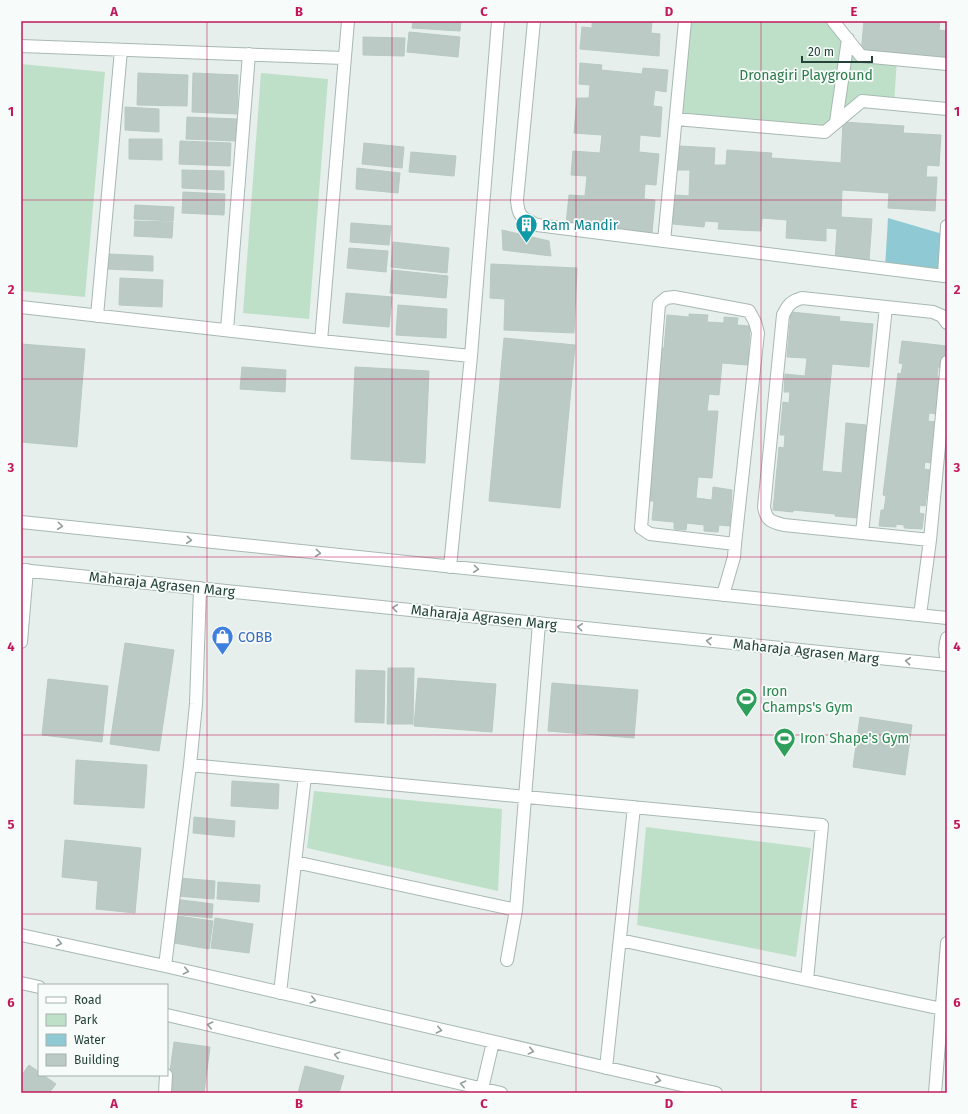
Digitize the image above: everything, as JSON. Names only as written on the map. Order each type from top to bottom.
[{"type":"street","points":[[321,341],[348,21]]},
{"type":"street","points":[[450,567],[471,356],[498,21]]},
{"type":"street","points":[[534,21],[517,210],[523,218],[537,225],[944,276],[947,226]]},
{"type":"street","points":[[664,241],[685,21]]},
{"type":"street","points":[[833,21],[861,56],[947,64]]},
{"type":"street","points":[[836,122],[848,39]]},
{"type":"street","points":[[21,46],[344,58]]},
{"type":"street","points":[[97,316],[121,50]]},
{"type":"street","points":[[227,330],[249,54]]},
{"type":"street","points":[[676,119],[825,132],[862,100],[947,109]]},
{"type":"street","points":[[723,595],[734,557],[758,333],[755,322],[749,311],[674,297],[666,298],[659,304],[641,528],[650,534],[735,544]]},
{"type":"street","points":[[930,540],[784,525],[773,522],[765,515],[764,507],[783,315],[788,305],[794,300],[802,298],[934,312],[942,316],[947,323]]},
{"type":"street","points":[[21,307],[321,341],[471,356]]},
{"type":"street","points":[[862,533],[886,307]]},
{"type":"street","points":[[920,615],[930,540],[947,362]]},
{"type":"street","points":[[21,522],[947,618]]},
{"type":"street","points":[[21,642],[24,570]]},
{"type":"street","name":"Maharaja Agrasen Marg","points":[[24,570],[947,665]]},
{"type":"street","points":[[166,966],[196,704],[200,588]]},
{"type":"street","points":[[507,960],[516,910],[539,623]]},
{"type":"street","points":[[947,638],[945,644],[945,655],[947,660]]},
{"type":"street","points":[[190,765],[822,824],[807,980]]},
{"type":"street","points":[[280,993],[306,776]]},
{"type":"street","points":[[606,1068],[634,807]]},
{"type":"street","points":[[295,862],[516,910]]},
{"type":"street","points":[[21,935],[166,966],[716,1093]]},
{"type":"street","points":[[620,940],[942,1008]]},
{"type":"street","points":[[935,1093],[943,1047],[942,1008],[947,943]]},
{"type":"street","points":[[21,983],[38,987]]},
{"type":"street","points":[[168,1015],[482,1091],[501,1093]]},
{"type":"street","points":[[482,1091],[494,1042]]},
{"type":"street","points":[[165,1093],[166,1076]]},
{"type":"green space","name":"Dronagiri Playground","points":[[685,21],[833,21],[861,56],[897,59],[894,104],[862,101],[825,132],[676,119]]},
{"type":"green space","points":[[21,64],[105,72],[85,297],[21,291]]},
{"type":"green space","points":[[261,73],[328,79],[309,319],[243,313]]},
{"type":"green space","points":[[314,791],[502,809],[498,891],[307,848]]},
{"type":"green space","points":[[646,827],[811,848],[796,957],[637,925]]},
{"type":"water","points":[[888,218],[946,235],[944,276],[885,269]]},
{"type":"building","points":[[413,21],[461,21],[460,31],[412,28]]},
{"type":"building","points":[[592,21],[652,21],[651,33],[660,34],[659,56],[580,49],[582,27],[592,28]]},
{"type":"building","points":[[864,21],[940,21],[939,30],[947,31],[947,60],[861,53]]},
{"type":"building","points":[[409,32],[460,37],[458,57],[407,52]]},
{"type":"building","points":[[363,37],[405,38],[404,56],[363,55]]},
{"type":"building","points":[[580,63],[602,65],[601,70],[642,74],[643,68],[668,70],[666,92],[655,90],[653,106],[662,107],[660,137],[640,135],[639,152],[659,154],[656,185],[645,184],[644,199],[655,200],[652,233],[566,225],[569,195],[585,196],[587,176],[571,175],[573,151],[600,153],[602,135],[574,133],[577,98],[589,98],[590,85],[579,84]]},
{"type":"building","points":[[138,73],[188,75],[187,106],[137,105]]},
{"type":"building","points":[[193,73],[238,75],[237,114],[192,112]]},
{"type":"building","points":[[125,107],[159,109],[159,132],[125,130]]},
{"type":"building","points":[[187,117],[237,119],[236,141],[186,139]]},
{"type":"building","points":[[843,122],[904,126],[903,133],[941,135],[939,166],[927,165],[926,177],[937,177],[935,211],[888,208],[889,193],[842,190],[841,217],[872,219],[869,262],[835,260],[837,229],[826,228],[826,241],[786,238],[787,220],[762,218],[761,231],[718,229],[719,222],[705,221],[704,227],[673,224],[675,195],[689,196],[690,170],[677,170],[679,146],[715,148],[714,165],[726,165],[727,150],[772,153],[771,158],[841,163]]},
{"type":"building","points":[[129,139],[162,139],[162,160],[129,159]]},
{"type":"building","points":[[180,141],[231,143],[230,166],[179,164]]},
{"type":"building","points":[[364,143],[404,147],[402,168],[362,164]]},
{"type":"building","points":[[411,152],[456,156],[454,176],[409,172]]},
{"type":"building","points":[[357,168],[400,173],[398,193],[356,189]]},
{"type":"building","points":[[182,170],[224,171],[224,190],[182,188]]},
{"type":"building","points":[[183,192],[225,194],[224,215],[182,213]]},
{"type":"building","points":[[135,205],[174,207],[173,221],[134,219]]},
{"type":"building","points":[[135,221],[173,222],[172,238],[134,236]]},
{"type":"building","points":[[351,223],[391,226],[389,245],[350,242]]},
{"type":"building","name":"Ram Mandir","points":[[502,230],[549,241],[551,256],[503,250]]},
{"type":"building","points":[[393,242],[449,248],[447,273],[391,267]]},
{"type":"building","points":[[349,248],[388,251],[386,272],[347,268]]},
{"type":"building","points":[[109,254],[153,256],[153,271],[108,269]]},
{"type":"building","points":[[491,264],[577,268],[574,333],[504,330],[505,299],[490,298]]},
{"type":"building","points":[[392,270],[448,276],[446,298],[390,293]]},
{"type":"building","points":[[120,278],[163,280],[162,307],[119,305]]},
{"type":"building","points":[[346,293],[392,297],[389,327],[343,323]]},
{"type":"building","points":[[398,305],[447,309],[446,338],[396,335]]},
{"type":"building","points":[[791,312],[840,317],[839,321],[873,324],[869,367],[832,364],[822,471],[842,473],[846,423],[866,425],[858,518],[793,510],[793,512],[773,510],[779,447],[784,448],[785,435],[780,435],[783,402],[789,403],[790,392],[784,392],[785,374],[805,376],[807,358],[787,357]]},
{"type":"building","points":[[689,314],[708,315],[707,322],[724,323],[724,317],[738,318],[737,325],[750,326],[748,365],[722,363],[719,395],[709,394],[707,411],[718,411],[712,478],[698,477],[696,498],[712,500],[713,487],[732,490],[730,526],[719,525],[718,532],[704,531],[704,525],[687,523],[686,530],[674,529],[674,522],[652,520],[654,501],[648,501],[661,348],[664,348],[667,315],[689,317]]},
{"type":"building","points":[[504,338],[575,345],[560,508],[489,501]]},
{"type":"building","points":[[902,341],[947,346],[944,368],[938,367],[937,377],[943,378],[937,414],[929,413],[928,421],[936,422],[931,463],[925,462],[924,469],[930,470],[925,506],[920,505],[919,513],[924,514],[922,529],[904,528],[904,525],[896,524],[896,527],[879,526],[881,510],[884,510],[886,496],[883,495],[898,373],[901,374],[903,364],[899,363]]},
{"type":"building","points":[[21,344],[85,349],[77,447],[21,442]]},
{"type":"building","points":[[242,367],[286,370],[285,392],[240,389]]},
{"type":"building","points":[[355,367],[429,371],[425,463],[351,459]]},
{"type":"building","points":[[125,643],[174,650],[159,751],[110,744]]},
{"type":"building","points":[[388,668],[414,668],[413,724],[387,724]]},
{"type":"building","points":[[356,670],[385,671],[384,723],[355,722]]},
{"type":"building","points":[[418,678],[496,684],[492,732],[414,726]]},
{"type":"building","points":[[48,679],[108,686],[102,742],[42,735]]},
{"type":"building","points":[[552,683],[638,690],[634,738],[548,731]]},
{"type":"building","points":[[860,717],[912,725],[905,775],[853,767]]},
{"type":"building","points":[[76,760],[147,765],[144,808],[74,804]]},
{"type":"building","points":[[232,781],[279,784],[278,809],[231,806]]},
{"type":"building","points":[[194,817],[235,821],[234,837],[193,833]]},
{"type":"building","points":[[65,840],[141,848],[135,913],[96,909],[98,881],[62,877]]},
{"type":"building","points":[[179,878],[215,881],[214,899],[177,896]]},
{"type":"building","points":[[218,882],[260,885],[259,902],[217,899]]},
{"type":"building","points":[[174,899],[213,904],[212,918],[172,914]]},
{"type":"building","points":[[178,916],[213,921],[209,949],[174,943]]},
{"type":"building","points":[[215,918],[253,924],[249,953],[211,948]]},
{"type":"building","points":[[174,1042],[210,1047],[204,1093],[167,1093]]},
{"type":"building","points":[[29,1065],[38,1071],[38,1076],[44,1076],[56,1084],[49,1093],[21,1093],[21,1076]]},
{"type":"building","points":[[305,1066],[344,1076],[339,1093],[298,1093]]},
{"type":"place","name":"Ram Mandir","points":[[526,244]]},
{"type":"place","name":"COBB","points":[[222,656]]},
{"type":"place","name":"Iron Champs's Gym","points":[[747,718]]},
{"type":"place","name":"Iron Shape's Gym","points":[[784,758]]}]
